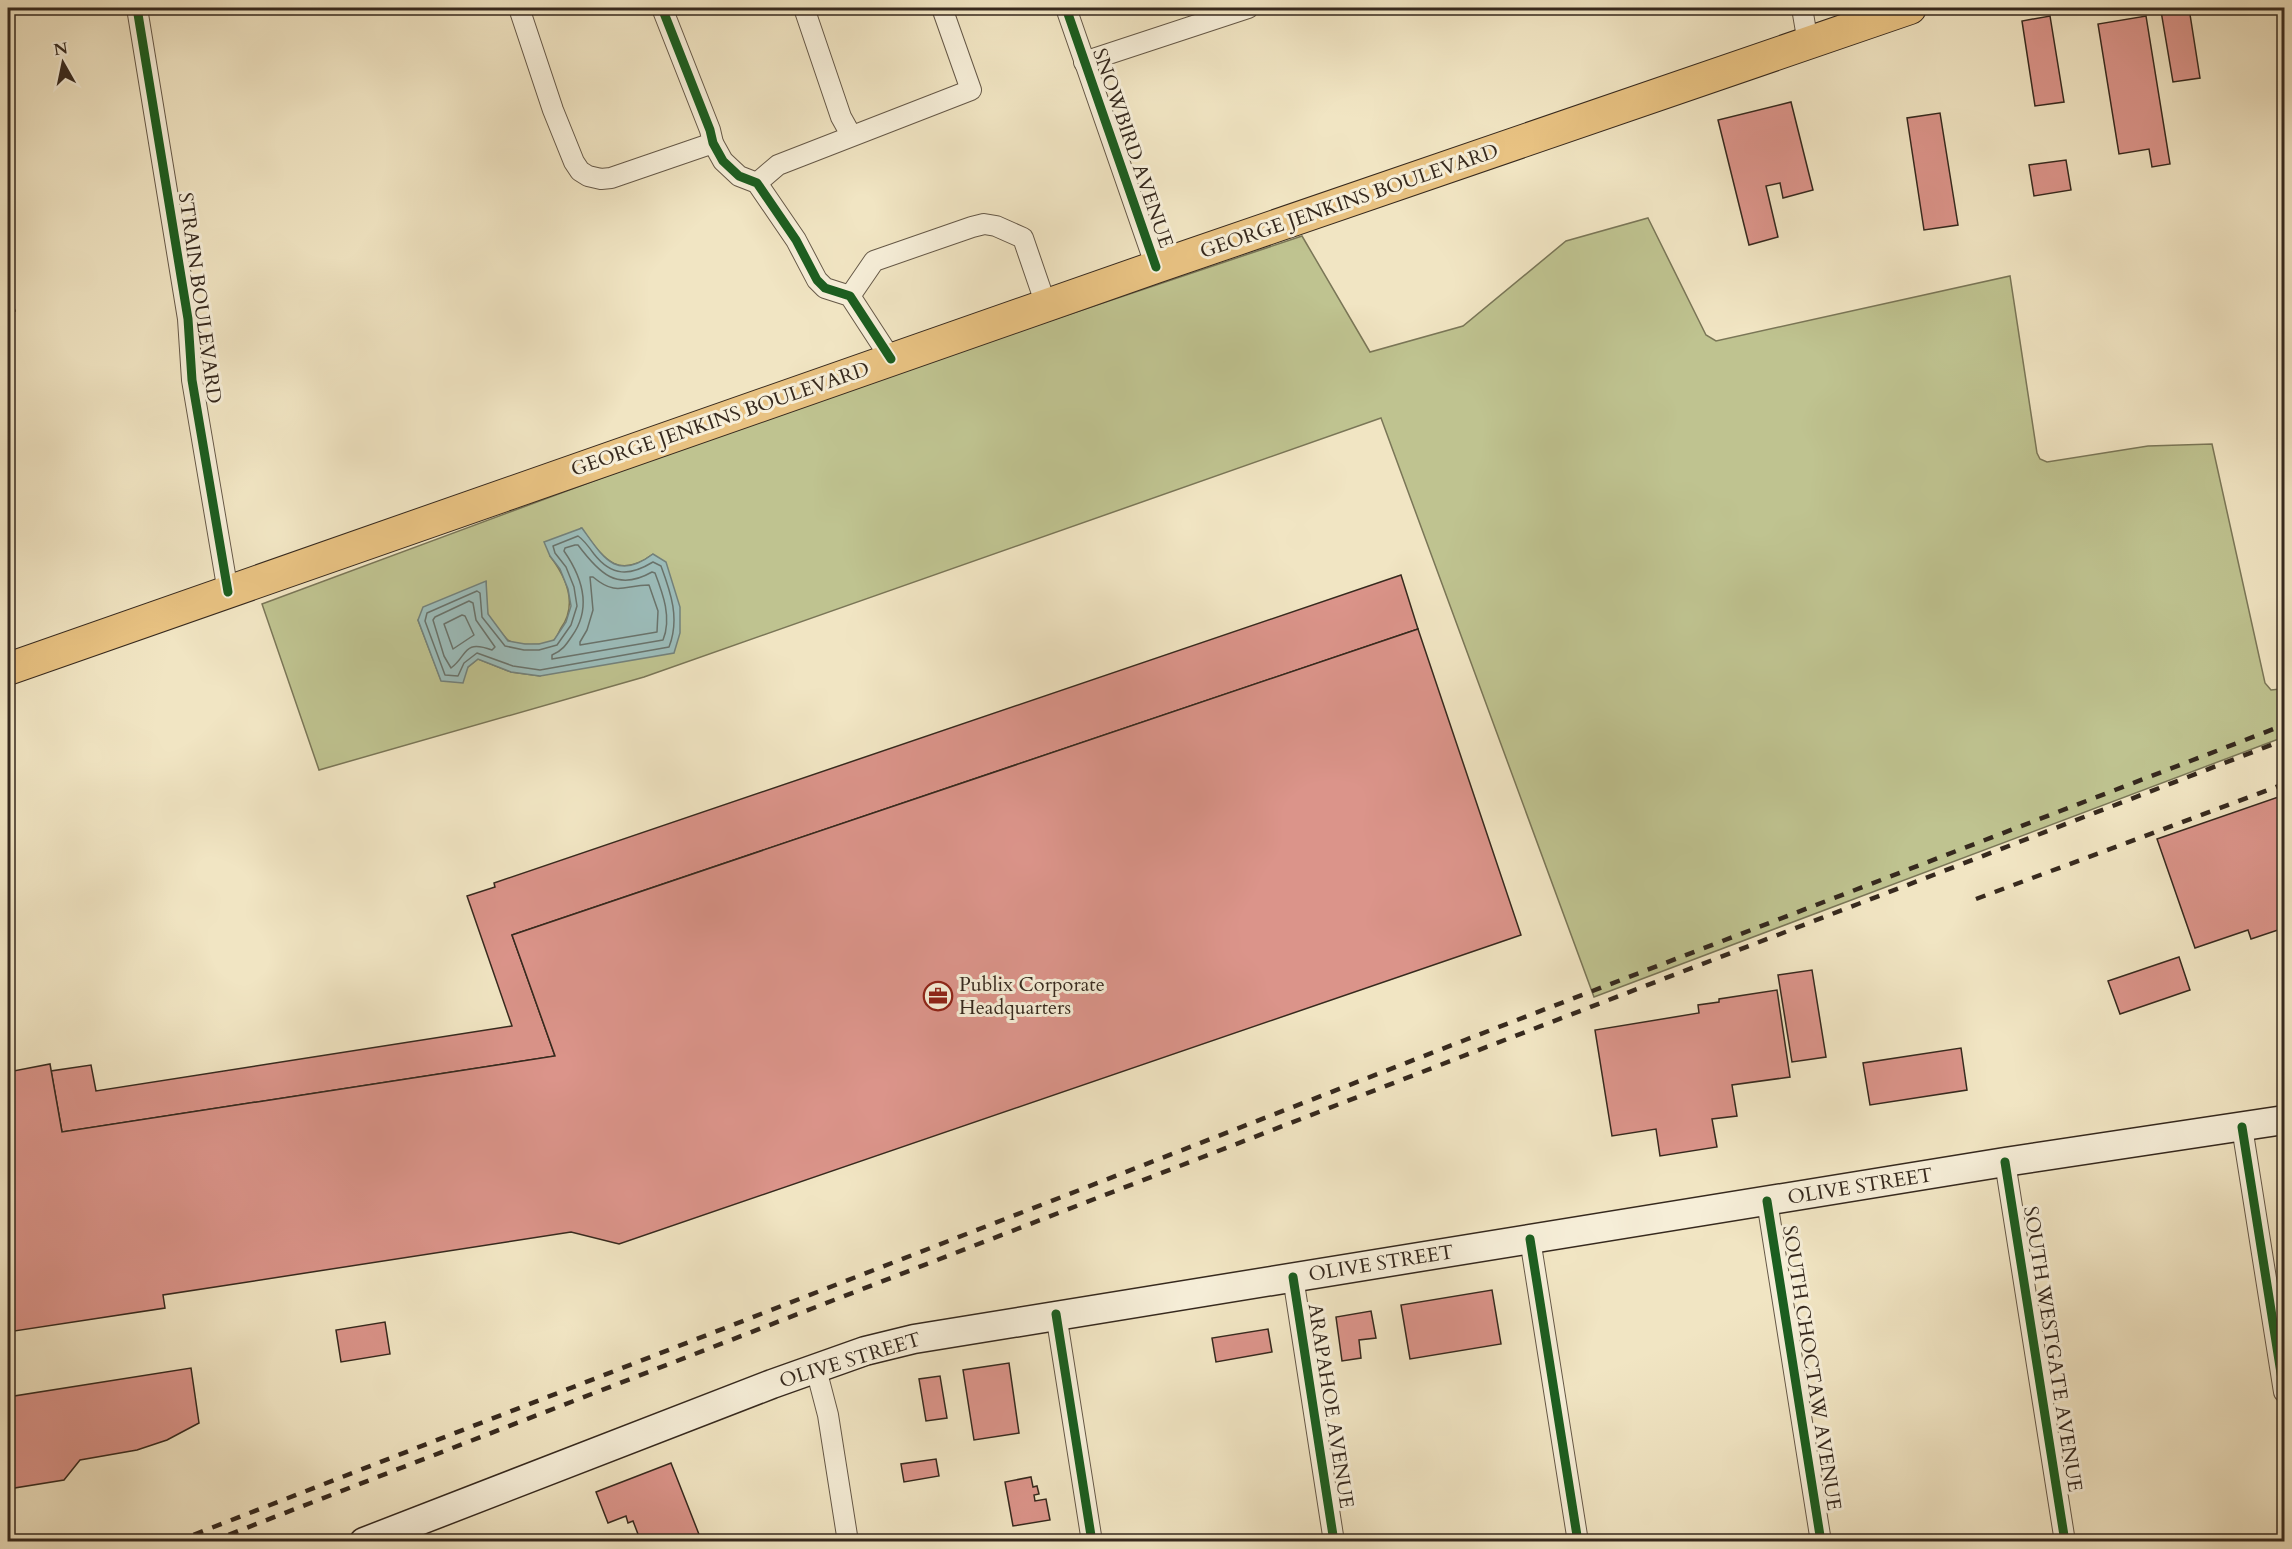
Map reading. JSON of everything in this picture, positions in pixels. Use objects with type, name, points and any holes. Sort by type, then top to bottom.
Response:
[{"type":"main road","name":"GEORGE JENKINS BOULEVARD","points":[[8,669],[1046,305],[1910,8]]},
{"type":"main road","name":"OLIVE STREET","points":[[364,1542],[816,1369],[865,1352],[915,1339],[1056,1314],[2005,1162],[2284,1120]]},
{"type":"street","name":"STRAIN BOULEVARD","points":[[137,8],[188,319],[192,380],[228,592]]},
{"type":"street","points":[[519,8],[554,110],[574,162],[580,171],[601,179],[611,178],[713,143]]},
{"type":"street","points":[[662,8],[710,129],[713,143],[723,161],[739,176],[757,183],[796,240],[817,280],[825,288],[850,296],[891,359]]},
{"type":"street","points":[[804,8],[841,117],[851,135]]},
{"type":"street","points":[[757,183],[778,165],[971,90],[942,8]]},
{"type":"street","name":"SNOWBIRD AVENUE","points":[[1066,8],[1156,267]]},
{"type":"street","points":[[1084,62],[1248,8]]},
{"type":"street","points":[[1802,8],[1808,43]]},
{"type":"street","points":[[850,296],[874,261],[984,224],[1007,229],[1023,238],[1046,305]]},
{"type":"street","points":[[2242,1127],[2284,1392]]},
{"type":"street","name":"SOUTH WESTGATE AVENUE","points":[[2005,1162],[2065,1542]]},
{"type":"street","name":"SOUTH CHOCTAW AVENUE","points":[[1767,1201],[1821,1542]]},
{"type":"street","points":[[1530,1239],[1578,1542]]},
{"type":"street","name":"ARAPAHOE AVENUE","points":[[1293,1277],[1334,1542]]},
{"type":"street","points":[[1056,1314],[1092,1542]]},
{"type":"street","points":[[816,1369],[828,1415],[848,1542]]},
{"type":"green space","points":[[1648,218],[1706,335],[1716,341],[2010,276],[2037,453],[2040,459],[2047,462],[2148,446],[2212,444],[2265,683],[2271,690],[2280,689],[2284,707],[2284,737],[1594,997],[1381,418],[644,677],[319,770],[262,604],[785,410],[1302,236],[1370,352],[1463,326],[1566,241]],"holes":[[[581,528],[596,548],[611,562],[629,565],[640,562],[653,554],[540,676],[511,672],[478,659],[468,667],[441,680],[418,620],[486,582],[488,615],[508,640],[531,644],[554,640],[566,619],[569,600],[565,582],[550,556]]]},
{"type":"water","points":[[582,528],[604,556],[620,566],[640,562],[653,554],[666,562],[680,607],[680,633],[674,653],[540,676],[511,672],[478,659],[468,667],[463,683],[441,681],[418,620],[423,607],[486,581],[488,614],[508,641],[539,644],[554,640],[566,622],[571,606],[568,589],[560,569],[550,556],[544,542]]},
{"type":"building","points":[[2189,8],[2200,78],[2173,82],[2161,11]]},
{"type":"building","points":[[2050,16],[2064,102],[2035,106],[2022,21]]},
{"type":"building","points":[[2146,16],[2170,164],[2152,167],[2149,149],[2119,154],[2098,24]]},
{"type":"building","points":[[1791,102],[1813,190],[1783,198],[1780,183],[1766,186],[1778,237],[1749,245],[1718,120]]},
{"type":"building","points":[[1940,113],[1958,225],[1924,230],[1907,118]]},
{"type":"building","points":[[2066,160],[2071,190],[2034,196],[2029,165]]},
{"type":"building","points":[[8,288],[15,311],[8,313]]},
{"type":"building","points":[[1401,575],[1418,629],[512,935],[555,1056],[62,1132],[51,1071],[91,1065],[96,1091],[512,1026],[467,896],[495,887],[494,883]]},
{"type":"building","name":"Publix Corporate Headquarters","points":[[1418,629],[1521,935],[619,1244],[571,1232],[163,1295],[165,1308],[8,1332],[8,1072],[50,1064],[62,1132],[555,1056],[512,935]]},
{"type":"building","points":[[2284,795],[2284,928],[2251,939],[2248,930],[2195,948],[2157,839]]},
{"type":"building","points":[[2179,957],[2190,990],[2120,1014],[2108,981]]},
{"type":"building","points":[[1812,970],[1826,1057],[1792,1062],[1778,975]]},
{"type":"building","points":[[1777,990],[1790,1077],[1732,1085],[1737,1116],[1712,1119],[1717,1147],[1660,1156],[1656,1129],[1612,1136],[1595,1030],[1699,1013],[1698,1005],[1719,1002],[1719,999]]},
{"type":"building","points":[[1961,1048],[1967,1090],[1870,1105],[1863,1063]]},
{"type":"building","points":[[1492,1290],[1501,1344],[1410,1359],[1401,1305]]},
{"type":"building","points":[[1371,1311],[1376,1338],[1359,1340],[1361,1358],[1342,1361],[1336,1317]]},
{"type":"building","points":[[385,1322],[390,1354],[341,1362],[336,1330]]},
{"type":"building","points":[[1268,1329],[1272,1352],[1216,1362],[1212,1338]]},
{"type":"building","points":[[1009,1363],[1019,1433],[974,1440],[963,1370]]},
{"type":"building","points":[[191,1368],[199,1423],[167,1440],[137,1450],[80,1460],[64,1480],[8,1489],[8,1397]]},
{"type":"building","points":[[940,1376],[947,1418],[926,1421],[919,1379]]},
{"type":"building","points":[[936,1459],[939,1476],[904,1482],[901,1464]]},
{"type":"building","points":[[671,1463],[702,1542],[641,1542],[633,1521],[628,1523],[626,1516],[608,1523],[596,1492]]},
{"type":"building","points":[[1031,1477],[1033,1487],[1037,1486],[1039,1494],[1034,1495],[1035,1501],[1046,1499],[1050,1520],[1013,1526],[1005,1482]]},
{"type":"building","points":[[1039,1535],[1041,1542],[1016,1542],[1015,1539]]},
{"type":"railway","points":[[175,1542],[1465,1040],[2284,725]]},
{"type":"railway","points":[[210,1542],[2284,740]]},
{"type":"railway","points":[[1976,899],[2284,784]]},
{"type":"cycle path","points":[[137,8],[188,319],[192,380],[228,592]]},
{"type":"cycle path","points":[[662,8],[713,143],[723,161],[739,176],[757,183],[796,240],[817,280],[825,288],[850,296],[891,359]]},
{"type":"cycle path","points":[[1066,8],[1156,267]]},
{"type":"cycle path","points":[[2242,1127],[2284,1392]]},
{"type":"cycle path","points":[[2005,1162],[2065,1542]]},
{"type":"cycle path","points":[[1767,1201],[1821,1542]]},
{"type":"cycle path","points":[[1530,1239],[1578,1542]]},
{"type":"cycle path","points":[[1293,1277],[1334,1542]]},
{"type":"cycle path","points":[[1056,1314],[1092,1542]]},
{"type":"place","name":"Publix Corporate Headquarters","points":[[938,996]]}]
